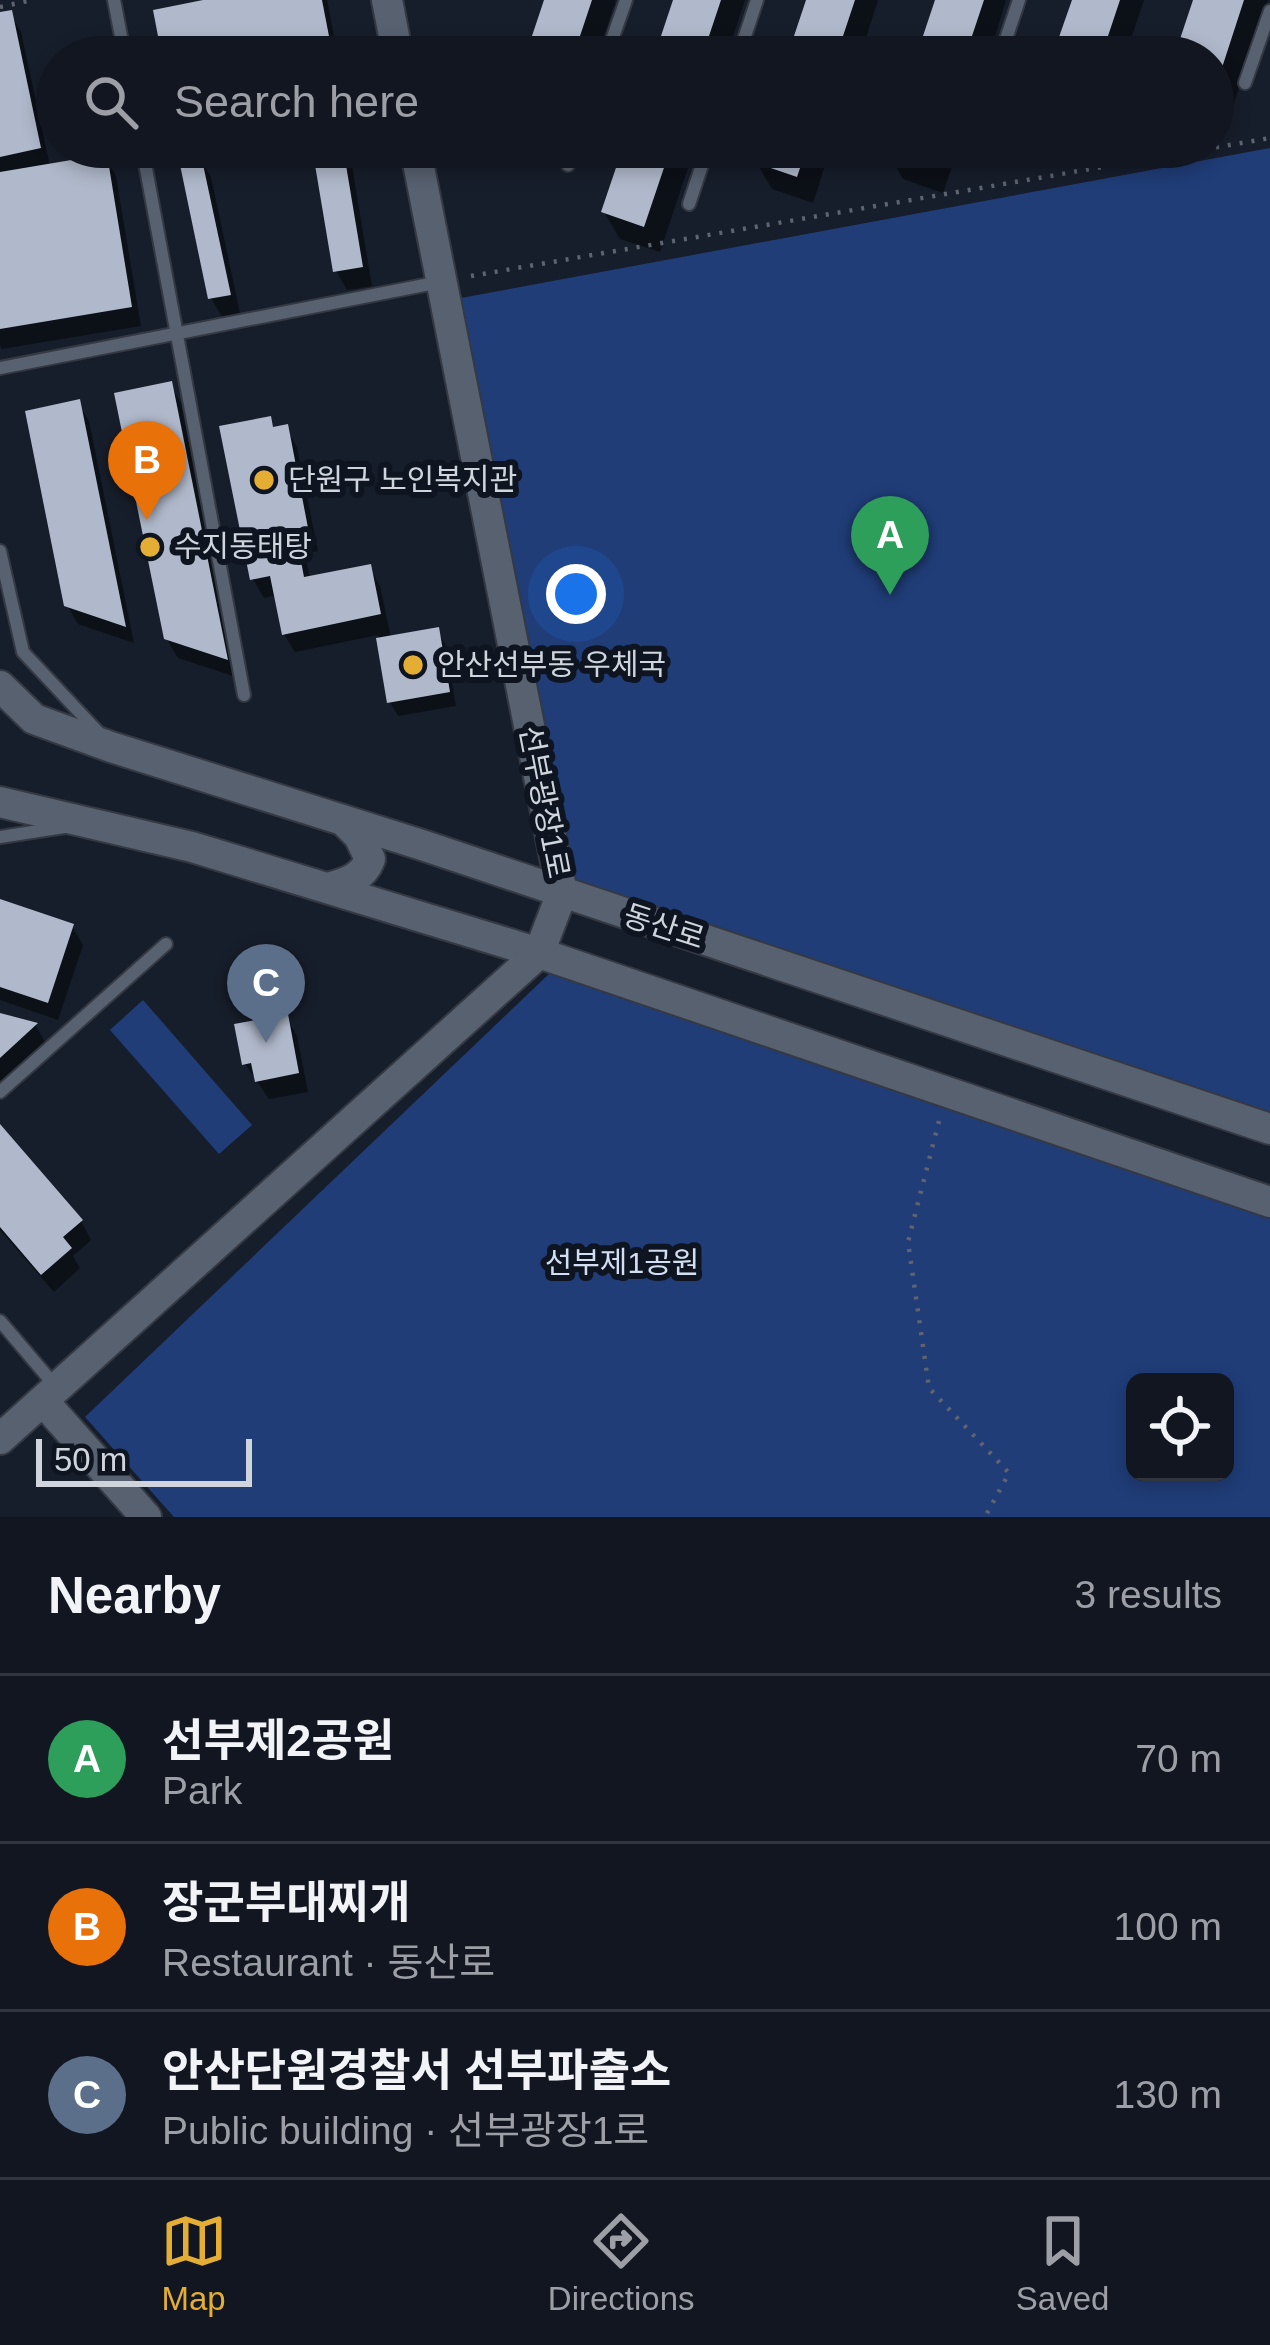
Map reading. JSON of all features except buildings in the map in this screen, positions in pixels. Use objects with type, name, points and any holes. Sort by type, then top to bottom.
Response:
[{"type":"street","points":[[387,0],[394,36]]},
{"type":"street","name":"선부광장1로","points":[[0,1439],[539,953],[562,893],[420,168]]},
{"type":"street","name":"동산로","points":[[0,686],[34,719],[111,746],[346,824],[422,844],[1270,1129]]},
{"type":"street","points":[[0,802],[98,823],[539,953],[1270,1202]]},
{"type":"street","points":[[328,888],[355,878],[366,870],[370,859],[359,836],[346,824]]},
{"type":"street","points":[[50,1394],[146,1517]]},
{"type":"lane","points":[[114,0],[121,36]]},
{"type":"lane","points":[[613,36],[626,0]]},
{"type":"lane","points":[[745,36],[757,0]]},
{"type":"lane","points":[[1007,36],[1019,0]]},
{"type":"lane","points":[[1246,83],[1270,11]]},
{"type":"lane","points":[[146,168],[244,695]]},
{"type":"lane","points":[[689,204],[701,168]]},
{"type":"lane","points":[[0,368],[442,281]]},
{"type":"lane","points":[[0,551],[23,652],[111,746]]},
{"type":"lane","points":[[0,837],[98,823]]},
{"type":"lane","points":[[0,1092],[166,944]]},
{"type":"lane","points":[[0,1321],[50,1394]]},
{"type":"path","points":[[0,7],[32,0]]},
{"type":"path","points":[[1234,144],[1270,138]]},
{"type":"path","points":[[442,281],[1096,168]]},
{"type":"path","points":[[946,1092],[908,1242],[929,1388],[1009,1473],[985,1517]]},
{"type":"green space","points":[[1270,148],[1270,1123],[571,890],[450,300],[1162,168],[1234,168],[1234,155]]},
{"type":"green space","name":"선부제1공원","points":[[551,972],[1270,1213],[1270,1517],[174,1517],[85,1417]]},
{"type":"green space","points":[[143,1000],[252,1125],[219,1154],[110,1030]]},
{"type":"place","name":"단원구 노인복지관","points":[[264,480]]},
{"type":"place","name":"장군부대찌개","points":[[147,520]]},
{"type":"place","name":"수지동태탕","points":[[150,547]]},
{"type":"place","name":"선부제2공원","points":[[890,595]]},
{"type":"place","name":"안산선부동 우체국","points":[[413,665]]},
{"type":"place","name":"안산단원경찰서 선부파출소","points":[[266,1043]]}]
